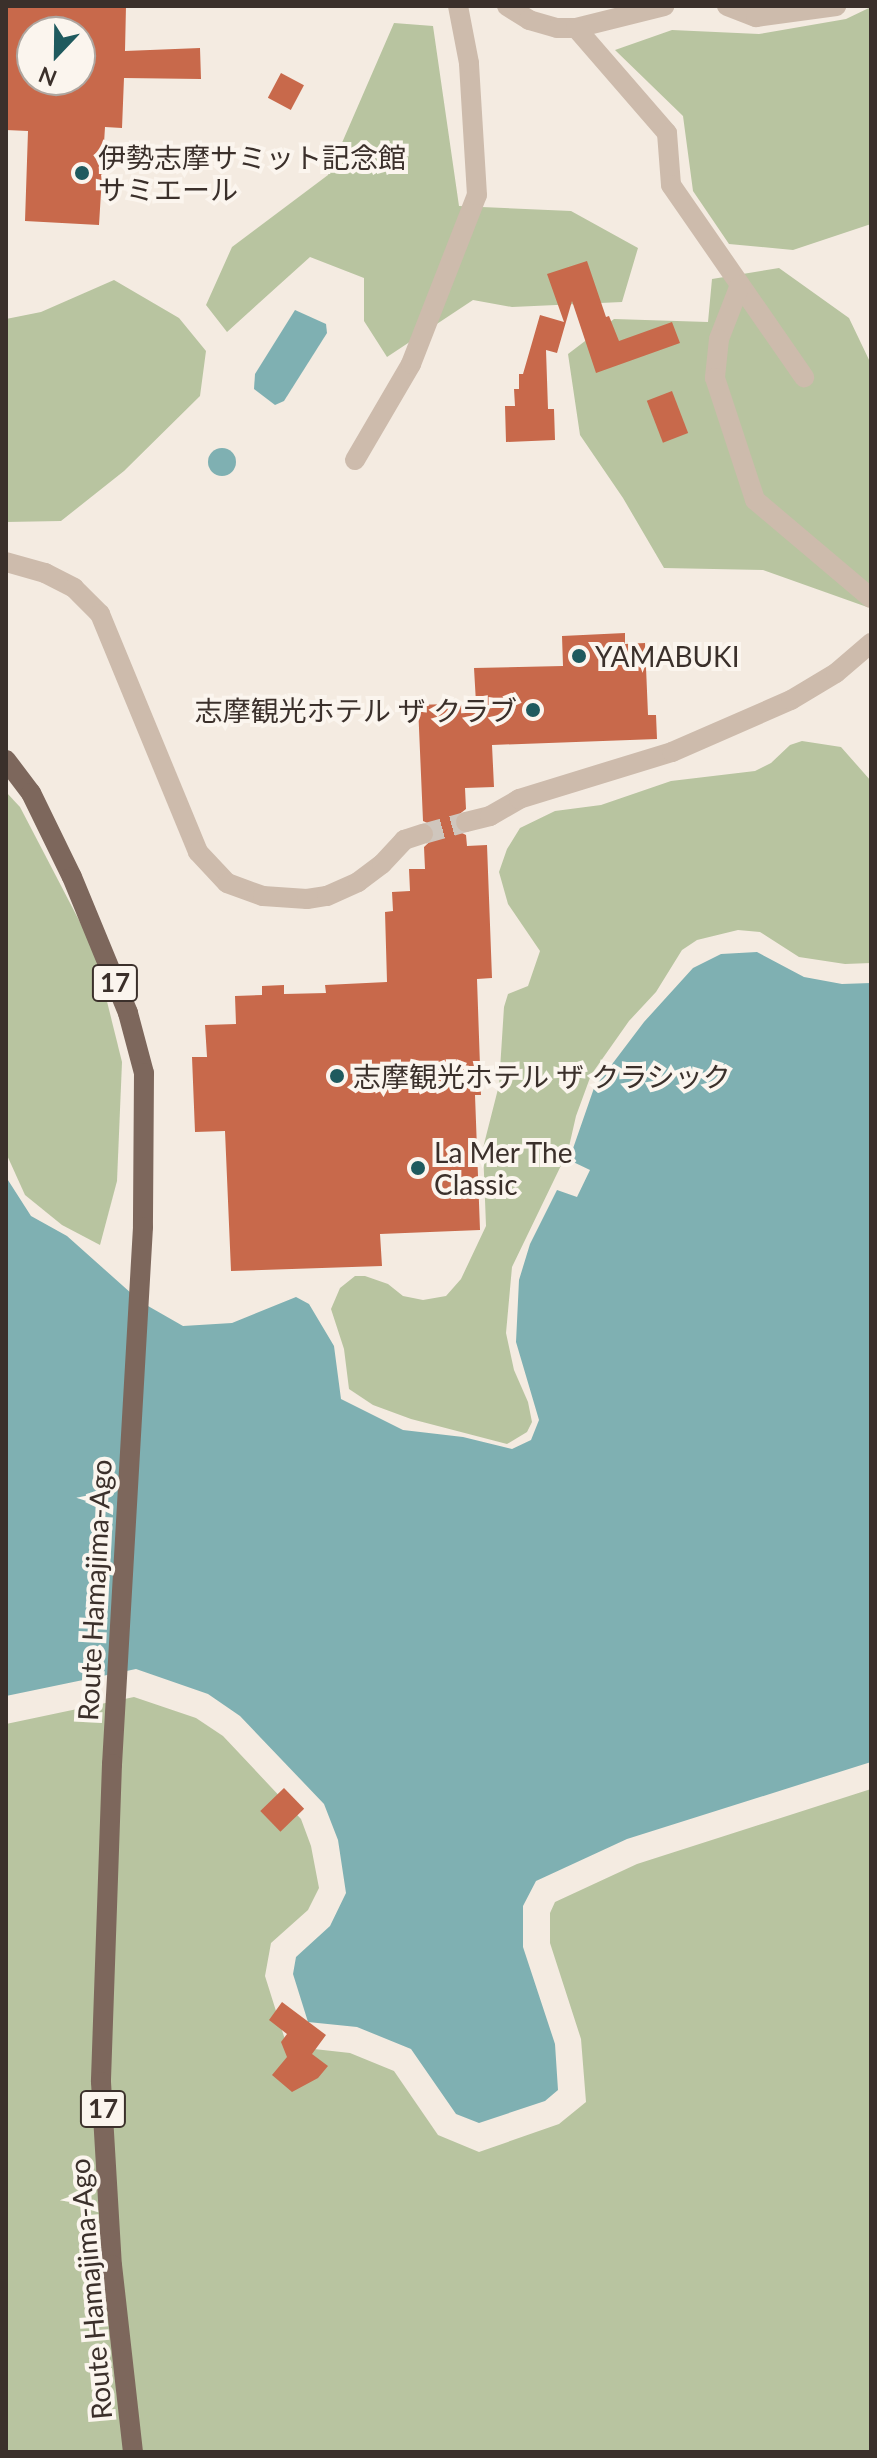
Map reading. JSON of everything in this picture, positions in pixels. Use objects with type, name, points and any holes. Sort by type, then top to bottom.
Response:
[{"type":"main road","name":"Route Hamajima-Ago","points":[[6,760],[31,793],[72,877],[128,1013],[144,1073],[143,1227],[112,1764],[101,2082],[112,2265],[133,2452]]},
{"type":"street","points":[[355,460],[411,364],[477,195],[469,63],[458,6]]},
{"type":"street","points":[[507,6],[529,20],[576,28],[664,6]]},
{"type":"street","points":[[727,6],[756,17],[836,6]]},
{"type":"street","points":[[576,28],[667,133],[671,185],[804,377]]},
{"type":"street","points":[[740,285],[719,339],[715,378],[755,500],[871,598]]},
{"type":"street","points":[[6,562],[45,573],[74,588],[100,614],[198,852],[211,870],[227,883],[263,896],[307,899],[327,896],[358,882],[382,864],[404,840],[423,834]]},
{"type":"street","points":[[466,822],[490,816],[519,799],[672,752],[791,700],[836,673],[871,643]]},
{"type":"green space","points":[[871,7],[871,224],[793,250],[729,244],[693,191],[683,116],[615,50],[672,30],[759,34],[846,19]]},
{"type":"green space","points":[[394,23],[433,26],[459,206],[571,211],[638,248],[622,302],[512,307],[473,300],[387,357],[364,321],[364,278],[310,257],[227,332],[206,305],[232,247],[328,175]]},
{"type":"green space","points":[[779,268],[849,318],[871,364],[871,605],[867,607],[763,570],[664,568],[623,498],[580,435],[568,354],[614,319],[708,322],[712,279]]},
{"type":"green space","points":[[114,280],[179,318],[206,351],[200,396],[124,471],[61,521],[6,522],[6,319],[41,312]]},
{"type":"green space","points":[[802,741],[841,747],[871,781],[871,963],[845,964],[799,957],[760,932],[738,930],[697,940],[682,950],[656,992],[629,1021],[591,1075],[576,1116],[568,1151],[512,1267],[506,1333],[514,1370],[528,1402],[532,1422],[527,1432],[507,1444],[411,1419],[373,1405],[349,1389],[344,1349],[331,1309],[340,1288],[355,1276],[365,1276],[388,1284],[403,1296],[423,1300],[446,1296],[461,1279],[486,1226],[483,1148],[499,1085],[504,1007],[508,994],[528,986],[540,951],[508,904],[499,872],[507,849],[520,828],[555,811],[601,805],[671,781],[755,771],[771,763],[790,745]]},
{"type":"green space","points":[[6,792],[20,807],[94,949],[122,1062],[117,1181],[100,1245],[62,1225],[25,1195],[6,1153]]},
{"type":"green space","points":[[134,1697],[196,1718],[223,1736],[301,1819],[311,1846],[319,1888],[308,1910],[271,1943],[265,1976],[287,2046],[350,2053],[394,2071],[438,2135],[479,2152],[559,2124],[586,2102],[581,2039],[550,1943],[550,1913],[555,1902],[637,1864],[871,1789],[871,2452],[6,2452],[6,1724]]},
{"type":"water","points":[[295,310],[326,324],[327,333],[284,401],[275,405],[254,389],[255,374]]},
{"type":"water","points":[[222,448],[232,452],[236,462],[232,472],[222,476],[212,472],[208,462],[212,452]]},
{"type":"water","points":[[757,952],[804,977],[842,984],[871,983],[871,1762],[627,1839],[536,1881],[523,1906],[523,1947],[555,2044],[558,2090],[545,2101],[479,2123],[456,2114],[411,2049],[357,2027],[308,2022],[293,1974],[296,1957],[330,1926],[346,1893],[338,1840],[324,1804],[240,1716],[208,1694],[136,1669],[6,1696],[6,1177],[31,1216],[67,1236],[141,1302],[183,1326],[232,1323],[296,1297],[309,1304],[334,1346],[341,1399],[403,1430],[463,1437],[512,1449],[531,1440],[539,1420],[516,1342],[519,1280],[530,1244],[557,1190],[577,1197],[590,1170],[569,1160],[594,1088],[644,1022],[693,968],[721,954]]},
{"type":"building","points":[[6,6],[126,6],[125,51],[200,48],[201,79],[124,78],[122,128],[105,127],[99,225],[25,221],[28,131],[6,130]]},
{"type":"building","points":[[281,73],[304,85],[291,110],[268,98]]},
{"type":"building","points":[[587,261],[606,317],[609,316],[619,341],[672,322],[680,343],[596,373],[572,301],[557,353],[546,350],[548,409],[554,409],[555,440],[506,442],[505,406],[515,406],[514,389],[519,389],[519,374],[523,374],[540,315],[564,322],[547,274]]},
{"type":"building","points":[[672,391],[688,433],[663,443],[647,401]]},
{"type":"building","name":"志摩観光ホテル ザ クラシック","points":[[625,633],[625,644],[645,643],[648,715],[656,715],[657,739],[492,745],[494,787],[465,788],[466,809],[453,819],[456,830],[466,835],[467,846],[487,845],[492,978],[477,979],[481,1095],[475,1095],[480,1230],[380,1234],[382,1266],[231,1271],[225,1131],[195,1132],[192,1057],[207,1057],[205,1025],[236,1024],[235,996],[262,995],[262,986],[284,985],[284,994],[326,993],[325,985],[387,982],[385,912],[393,911],[392,892],[410,891],[409,869],[425,869],[424,847],[436,836],[432,825],[423,821],[418,705],[476,703],[474,668],[563,666],[562,636]]},
{"type":"building","points":[[284,1788],[304,1809],[280,1832],[260,1811]]},
{"type":"building","points":[[282,2002],[326,2035],[312,2054],[328,2066],[318,2078],[292,2092],[272,2075],[287,2057],[281,2042],[287,2034],[269,2020]]},
{"type":"tunnel","points":[[423,834],[466,822]]},
{"type":"place","name":"伊勢志摩サミット記念館 サミエール","points":[[82,173]]},
{"type":"place","name":"YAMABUKI","points":[[579,656]]},
{"type":"place","name":"志摩観光ホテル ザ クラブ","points":[[533,710]]},
{"type":"place","name":"志摩観光ホテル ザ クラシック","points":[[337,1076]]},
{"type":"place","name":"La Mer The Classic","points":[[418,1168]]}]
